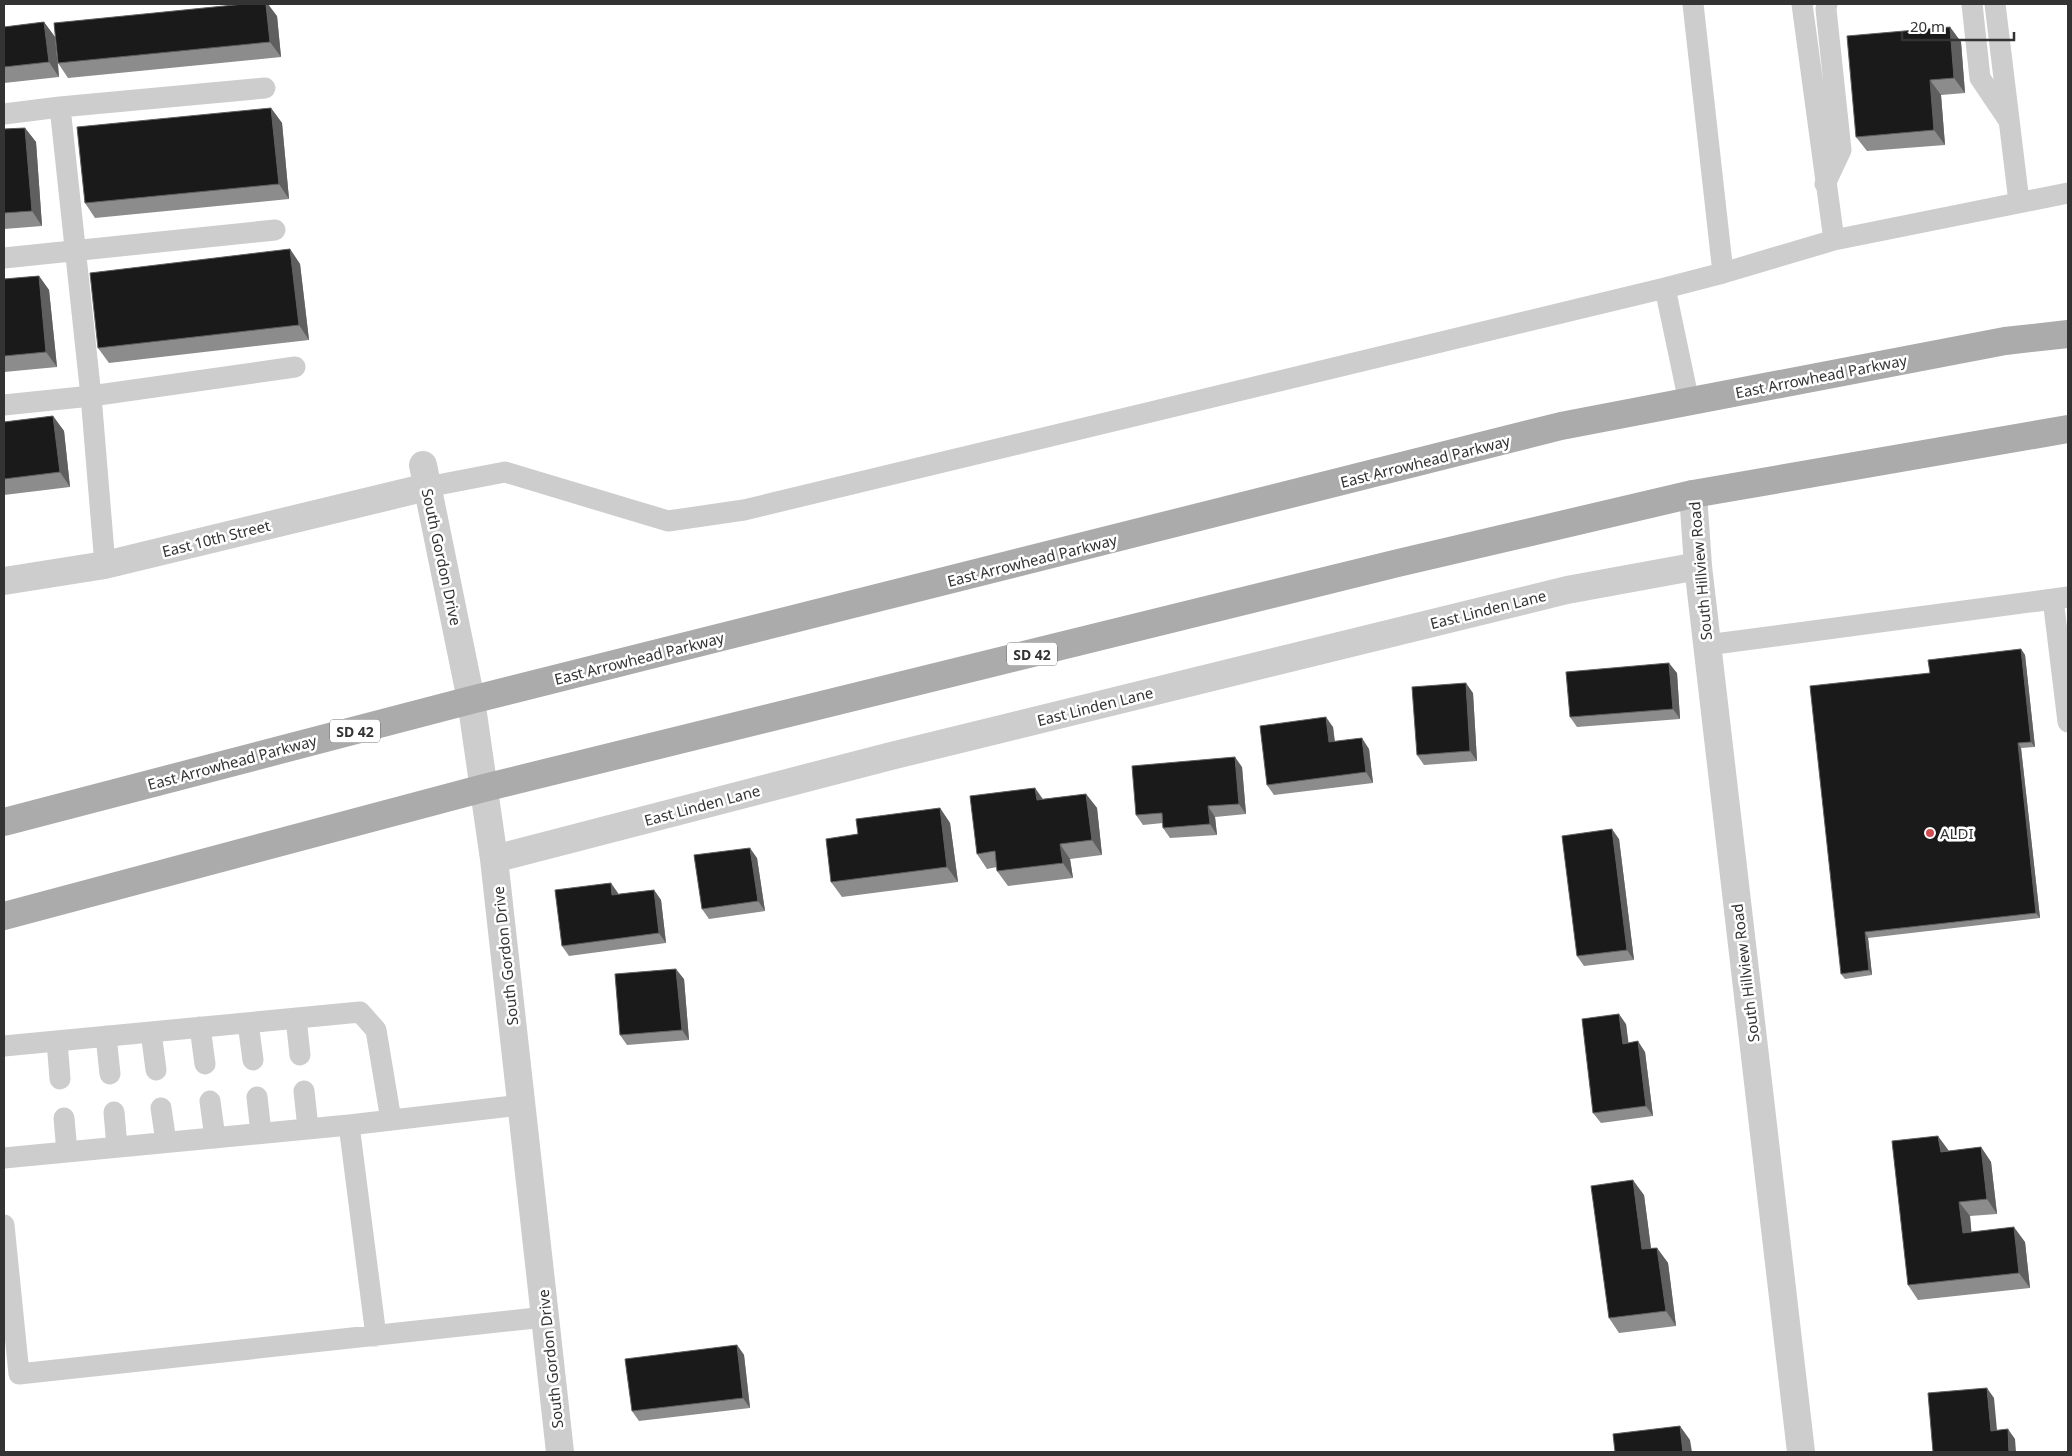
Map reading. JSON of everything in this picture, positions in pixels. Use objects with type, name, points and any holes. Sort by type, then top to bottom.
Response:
[{"type":"main road","name":"East Arrowhead Parkway","points":[[4,822],[471,700],[1560,426],[2005,341],[2068,334]]},
{"type":"main road","name":"SD 42","points":[[4,916],[484,788],[1369,570],[1693,494],[2068,429]]},
{"type":"street","name":"East 10th Street","points":[[4,581],[106,565],[425,476]]},
{"type":"street","name":"South Gordon Drive","points":[[425,476],[471,700],[494,859],[560,1452]]},
{"type":"street","name":"South Hillview Road","points":[[1693,494],[1698,566],[1800,1452]]},
{"type":"street","name":"East Linden Lane","points":[[494,859],[891,756],[1567,590],[1698,566]]},
{"type":"lane","points":[[1693,4],[1723,274]]},
{"type":"lane","points":[[1802,4],[1834,240]]},
{"type":"lane","points":[[1825,184],[1841,150],[1827,4]]},
{"type":"lane","points":[[1972,4],[1980,78],[2010,122]]},
{"type":"lane","points":[[1995,4],[2019,202]]},
{"type":"lane","points":[[4,114],[265,88]]},
{"type":"lane","points":[[60,107],[91,396],[106,565]]},
{"type":"lane","points":[[425,476],[505,472],[668,521],[744,510],[1723,274],[1834,240],[2068,192]]},
{"type":"lane","points":[[4,258],[275,230]]},
{"type":"lane","points":[[1665,288],[1689,402]]},
{"type":"lane","points":[[4,405],[91,396],[295,367]]},
{"type":"lane","points":[[1707,645],[2061,598],[2068,722]]},
{"type":"lane","points":[[4,1046],[360,1012],[376,1030],[391,1120]]},
{"type":"lane","points":[[296,1018],[300,1055]]},
{"type":"lane","points":[[248,1023],[253,1060]]},
{"type":"lane","points":[[200,1027],[205,1064]]},
{"type":"lane","points":[[151,1032],[156,1070]]},
{"type":"lane","points":[[106,1036],[110,1074]]},
{"type":"lane","points":[[57,1041],[60,1079]]},
{"type":"lane","points":[[304,1091],[308,1128]]},
{"type":"lane","points":[[257,1097],[261,1133]]},
{"type":"lane","points":[[210,1100],[215,1138]]},
{"type":"lane","points":[[4,1158],[349,1125],[521,1105]]},
{"type":"lane","points":[[161,1108],[166,1142]]},
{"type":"lane","points":[[114,1112],[118,1146]]},
{"type":"lane","points":[[64,1118],[68,1152]]},
{"type":"lane","points":[[349,1125],[376,1336]]},
{"type":"lane","points":[[4,1225],[9,1324],[19,1374],[545,1317]]},
{"type":"building","points":[[244,4],[266,4],[270,42],[58,63],[54,23]]},
{"type":"building","points":[[44,22],[49,62],[4,67],[4,27]]},
{"type":"building","points":[[1950,27],[1954,78],[1930,80],[1934,130],[1856,137],[1847,36]]},
{"type":"building","points":[[271,108],[279,184],[85,203],[77,127]]},
{"type":"building","points":[[25,128],[32,211],[4,213],[4,129]]},
{"type":"building","points":[[290,249],[299,325],[98,348],[90,273]]},
{"type":"building","points":[[39,276],[46,352],[4,356],[4,279]]},
{"type":"building","points":[[53,416],[60,472],[4,479],[4,422]]},
{"type":"building","name":"ALDI","points":[[2021,649],[2031,742],[2018,743],[2036,913],[1865,932],[1869,970],[1841,974],[1810,686],[1930,673],[1928,660]]},
{"type":"building","points":[[1669,663],[1673,709],[1570,717],[1566,672]]},
{"type":"building","points":[[1466,683],[1470,751],[1417,755],[1412,687]]},
{"type":"building","points":[[1326,717],[1329,742],[1362,738],[1366,772],[1267,785],[1260,726]]},
{"type":"building","points":[[1235,757],[1239,804],[1208,806],[1210,824],[1163,828],[1162,813],[1136,815],[1132,766]]},
{"type":"building","points":[[1035,788],[1037,800],[1086,794],[1092,840],[1060,844],[1063,863],[997,871],[995,851],[977,854],[970,796]]},
{"type":"building","points":[[940,808],[947,867],[831,882],[826,839],[858,834],[856,819]]},
{"type":"building","points":[[1612,829],[1627,950],[1577,956],[1562,836]]},
{"type":"building","points":[[750,848],[758,901],[702,909],[694,855]]},
{"type":"building","points":[[611,883],[612,895],[654,890],[659,933],[562,946],[555,890]]},
{"type":"building","points":[[676,969],[682,1030],[620,1035],[615,974]]},
{"type":"building","points":[[1619,1014],[1623,1044],[1638,1041],[1646,1106],[1593,1113],[1582,1019]]},
{"type":"building","points":[[1938,1136],[1941,1152],[1981,1147],[1987,1199],[1959,1202],[1963,1233],[2014,1227],[2019,1273],[1908,1285],[1892,1141]]},
{"type":"building","points":[[1633,1180],[1642,1249],[1657,1248],[1666,1311],[1609,1318],[1591,1186]]},
{"type":"building","points":[[737,1345],[743,1398],[632,1411],[625,1359]]},
{"type":"building","points":[[1987,1388],[1991,1431],[2008,1429],[2009,1452],[1933,1452],[1928,1393]]},
{"type":"building","points":[[1680,1426],[1683,1452],[1615,1452],[1613,1434]]},
{"type":"place","name":"ALDI","points":[[1930,833]]}]
